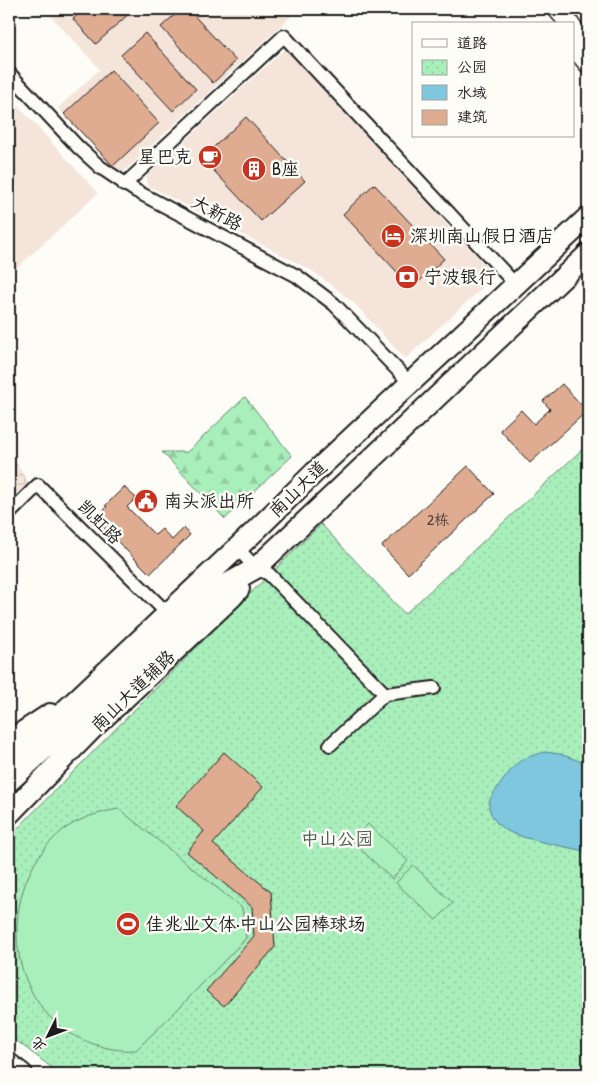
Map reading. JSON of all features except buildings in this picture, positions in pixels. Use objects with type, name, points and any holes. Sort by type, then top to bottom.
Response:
[{"type":"main road","points":[[543,9],[553,22]]},
{"type":"main road","points":[[557,9],[568,22]]},
{"type":"main road","points":[[574,29],[588,46]]},
{"type":"main road","points":[[574,47],[588,64]]},
{"type":"main road","name":"南山大道","points":[[91,697],[168,614],[315,472],[588,217]]},
{"type":"main road","name":"南山大道","points":[[9,783],[43,742],[91,697],[222,587],[256,568],[588,254]]},
{"type":"main road","name":"南山大道辅路","points":[[9,814],[94,727],[232,597],[256,568]]},
{"type":"main road","name":"南山大道辅路","points":[[9,741],[91,697]]},
{"type":"main road","name":"南山大道","points":[[9,763],[43,742]]},
{"type":"main road","points":[[9,1064],[22,1074]]},
{"type":"street","points":[[124,185],[284,36],[516,285]]},
{"type":"street","name":"大新路","points":[[9,73],[89,158],[124,185],[297,276],[334,304],[410,383]]},
{"type":"street","name":"凯虹路","points":[[9,514],[38,485],[168,614]]},
{"type":"street","points":[[237,548],[256,568],[269,574],[385,694]]},
{"type":"street","points":[[330,745],[385,694],[434,688]]},
{"type":"shaded area","points":[[44,9],[299,9],[120,175],[58,108],[100,69]]},
{"type":"shaded area","points":[[285,49],[495,276],[405,359],[355,304],[311,270],[147,185],[147,176]]},
{"type":"shaded area","points":[[9,96],[98,193],[9,275]]},
{"type":"shaded area","points":[[9,451],[28,482],[9,502]]},
{"type":"green space","points":[[245,397],[292,456],[225,519],[162,452],[187,452]]},
{"type":"green space","name":"中山公园","points":[[588,444],[588,1074],[60,1074],[9,1035],[9,837],[222,621],[321,524],[405,614]]},
{"type":"green space","name":"佳兆业文体·中山公园棒球场","points":[[119,809],[242,908],[246,938],[136,1050],[111,1049],[88,1042],[73,1035],[49,1016],[32,992],[21,965],[17,936],[19,906],[28,878],[42,852],[63,830],[76,822],[90,816]]},
{"type":"green space","points":[[368,824],[408,861],[392,879],[352,841]]},
{"type":"green space","points":[[413,865],[453,903],[436,920],[396,883]]},
{"type":"water","points":[[545,752],[560,754],[588,764],[588,852],[511,833],[498,824],[491,814],[489,807],[490,799],[513,767],[527,757]]},
{"type":"place","name":"星巴克","points":[[210,157]]},
{"type":"place","name":"B座","points":[[254,169]]},
{"type":"place","name":"深圳南山假日酒店","points":[[393,236]]},
{"type":"place","name":"宁波银行","points":[[407,277]]},
{"type":"place","name":"南头派出所","points":[[146,501]]},
{"type":"place","name":"佳兆业文体·中山公园棒球场","points":[[128,924]]}]
